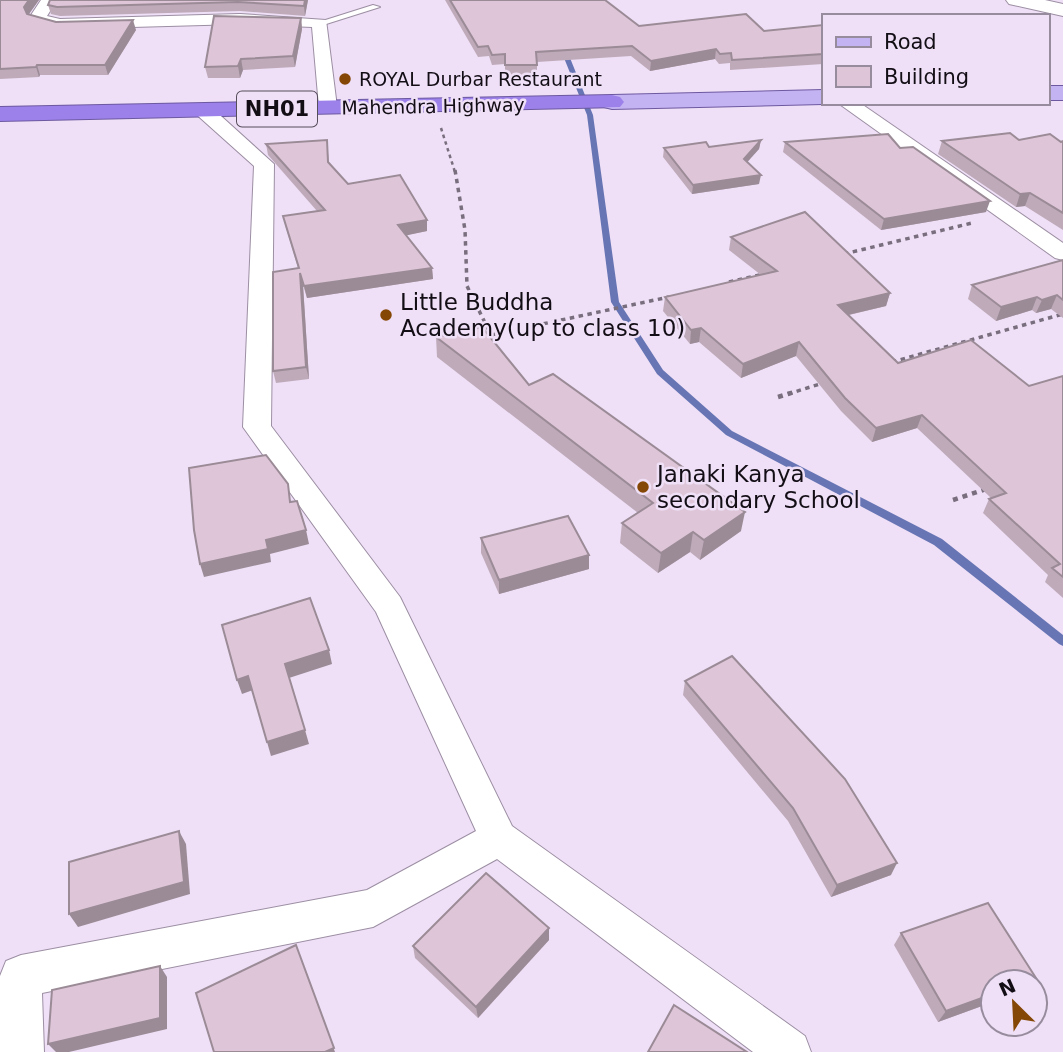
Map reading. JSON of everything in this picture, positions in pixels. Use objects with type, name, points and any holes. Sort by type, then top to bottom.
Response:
[{"type":"highway","name":"Mahendra Highway","points":[[3,116],[612,102]]},
{"type":"main road","name":"Mahendra Highway","points":[[612,102],[822,97]]},
{"type":"street","points":[[49,0],[37,18],[61,24],[240,19],[320,23],[328,107]]},
{"type":"street","points":[[240,0],[240,19]]},
{"type":"street","points":[[1016,0],[1063,10]]},
{"type":"street","points":[[850,105],[1063,253]]},
{"type":"street","points":[[204,111],[264,164],[257,427],[389,606],[499,838],[789,1052]]},
{"type":"street","points":[[22,1052],[21,976],[373,908],[499,838]]},
{"type":"lane","points":[[320,23],[376,7]]},
{"type":"path","points":[[434,105],[456,174],[465,230],[467,286],[491,335],[675,295]]},
{"type":"path","points":[[834,257],[1006,214]]},
{"type":"path","points":[[728,282],[768,273]]},
{"type":"path","points":[[879,366],[1063,314]]},
{"type":"path","points":[[778,397],[828,381]]},
{"type":"path","points":[[953,500],[990,488]]},
{"type":"building","points":[[0,0],[29,0],[24,7],[27,14],[56,22],[133,20],[105,65],[37,65],[0,69]]},
{"type":"building","points":[[50,0],[305,0],[304,6],[238,2],[57,7],[48,5]]},
{"type":"building","points":[[450,0],[605,0],[639,26],[746,14],[764,31],[822,25],[822,54],[732,60],[731,53],[720,54],[716,49],[651,61],[632,46],[536,52],[537,65],[505,65],[505,54],[492,55],[488,46],[478,47]]},
{"type":"building","points":[[214,16],[301,18],[293,56],[241,59],[238,66],[205,67]]},
{"type":"building","points":[[1010,133],[1019,140],[1050,134],[1063,141],[1063,213],[1030,193],[1020,194],[942,141]]},
{"type":"building","points":[[888,134],[900,148],[913,147],[990,201],[884,219],[785,142]]},
{"type":"building","points":[[327,140],[328,162],[348,184],[400,175],[427,220],[398,225],[432,268],[304,286],[300,273],[306,367],[273,371],[273,272],[299,268],[283,216],[325,210],[266,144]]},
{"type":"building","points":[[761,140],[744,159],[761,175],[693,185],[664,148],[706,142],[709,147]]},
{"type":"building","points":[[805,212],[890,293],[838,305],[898,363],[971,340],[1029,386],[1063,376],[1063,577],[1052,568],[1060,564],[989,499],[1006,493],[922,415],[876,428],[845,398],[799,342],[743,364],[701,328],[691,330],[665,297],[777,271],[731,237]]},
{"type":"building","points":[[1063,260],[1063,300],[1057,295],[1042,300],[1037,297],[1001,307],[972,285]]},
{"type":"building","points":[[482,327],[529,385],[553,374],[745,512],[704,540],[693,532],[661,553],[622,523],[653,503],[436,337]]},
{"type":"building","points":[[266,455],[288,484],[290,502],[297,501],[306,530],[266,540],[268,549],[200,564],[189,468]]},
{"type":"building","points":[[568,516],[589,555],[499,580],[481,538]]},
{"type":"building","points":[[310,598],[329,650],[285,664],[305,730],[267,742],[248,676],[237,680],[222,625]]},
{"type":"building","points":[[732,656],[845,779],[897,863],[837,885],[793,808],[685,681]]},
{"type":"building","points":[[179,831],[184,882],[69,914],[69,862]]},
{"type":"building","points":[[486,873],[549,928],[476,1007],[413,946]]},
{"type":"building","points":[[988,903],[1030,968],[979,968],[979,999],[946,1011],[901,933]]},
{"type":"building","points":[[296,945],[334,1048],[325,1052],[214,1052],[196,993]]},
{"type":"building","points":[[160,966],[160,1018],[48,1044],[52,990]]},
{"type":"building","points":[[674,1005],[747,1052],[648,1052]]},
{"type":"waterway","points":[[563,48],[590,115],[615,302],[660,372],[729,433],[938,542],[1063,641]]},
{"type":"place","name":"ROYAL Durbar Restaurant","points":[[345,79]]},
{"type":"place","name":"Little Buddha Academy(up to class 10)","points":[[386,315]]},
{"type":"place","name":"Janaki Kanya secondary School","points":[[643,487]]}]
